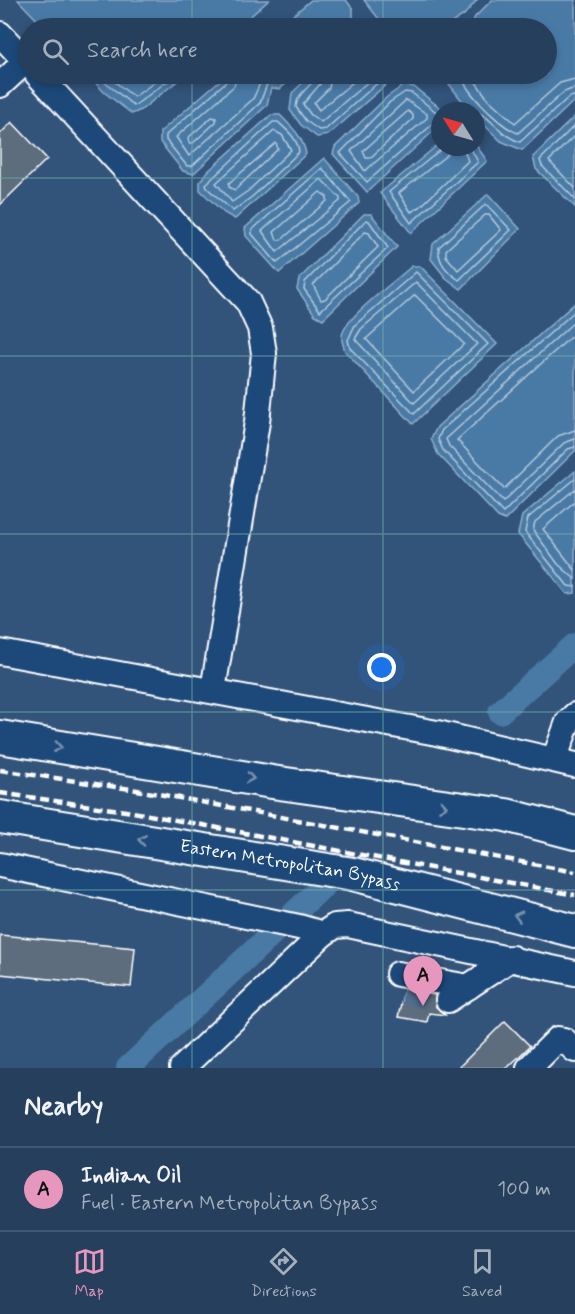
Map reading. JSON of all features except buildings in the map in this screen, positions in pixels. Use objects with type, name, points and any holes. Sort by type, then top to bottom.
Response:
[{"type":"main road","points":[[0,737],[272,782],[506,815],[575,833]]},
{"type":"main road","name":"Eastern Metropolitan Bypass","points":[[0,817],[353,874],[575,931]]},
{"type":"street","points":[[0,34],[18,53]]},
{"type":"street","points":[[0,85],[18,74]]},
{"type":"street","points":[[47,84],[248,302],[260,328],[264,353],[256,422],[213,690]]},
{"type":"street","points":[[0,652],[437,733],[564,762],[568,722],[575,715]]},
{"type":"street","points":[[0,865],[299,927],[323,934]]},
{"type":"street","points":[[182,1068],[323,934],[335,926],[348,925],[575,973]]},
{"type":"street","points":[[400,936],[401,983],[468,987]]},
{"type":"street","points":[[448,1000],[512,958]]},
{"type":"street","points":[[529,1068],[558,1039],[564,1040],[575,1050]]},
{"type":"water","points":[[18,0],[269,0],[248,18],[35,18]]},
{"type":"water","points":[[311,0],[346,0],[353,9],[353,18],[290,18]]},
{"type":"water","points":[[364,0],[477,0],[459,18],[378,18]]},
{"type":"water","points":[[492,0],[575,0],[575,100],[522,150],[501,141],[485,126],[485,102],[463,102],[449,84],[557,84],[557,18],[475,18]]},
{"type":"water","points":[[96,84],[174,84],[141,110],[132,114]]},
{"type":"water","points":[[215,84],[286,84],[280,89],[271,88],[267,105],[193,174],[183,171],[160,142],[160,132]]},
{"type":"water","points":[[301,84],[387,84],[328,135],[317,137],[301,125],[290,110],[292,93]]},
{"type":"water","points":[[404,85],[414,87],[433,102],[431,133],[367,192],[333,154],[335,147],[387,97]]},
{"type":"water","points":[[271,115],[280,115],[293,128],[300,137],[306,154],[235,219],[224,213],[200,190],[200,182],[205,174]]},
{"type":"water","points":[[575,116],[575,207],[536,169],[533,157]]},
{"type":"water","points":[[431,150],[431,156],[484,156],[487,161],[411,233],[380,193]]},
{"type":"water","points":[[324,158],[358,197],[359,203],[279,273],[246,236],[245,228]]},
{"type":"water","points":[[488,194],[520,229],[461,289],[446,278],[431,259],[433,244]]},
{"type":"water","points":[[364,214],[371,214],[397,247],[323,319],[315,315],[297,289],[299,279]]},
{"type":"water","points":[[412,266],[420,266],[497,344],[413,424],[345,351],[342,342],[343,332],[354,316]]},
{"type":"water","points":[[575,303],[575,451],[505,520],[498,517],[438,454],[431,439],[437,427]]},
{"type":"water","points":[[575,471],[575,593],[567,594],[518,534],[522,516]]},
{"type":"waterway","points":[[500,712],[575,645]]},
{"type":"waterway","points":[[128,1068],[335,875]]},
{"type":"tunnel","points":[[403,992],[448,1000]]},
{"type":"railway","points":[[0,770],[137,790],[575,872]]},
{"type":"railway","points":[[0,793],[133,812],[575,895]]},
{"type":"place","name":"Indian Oil","points":[[423,1006]]}]
